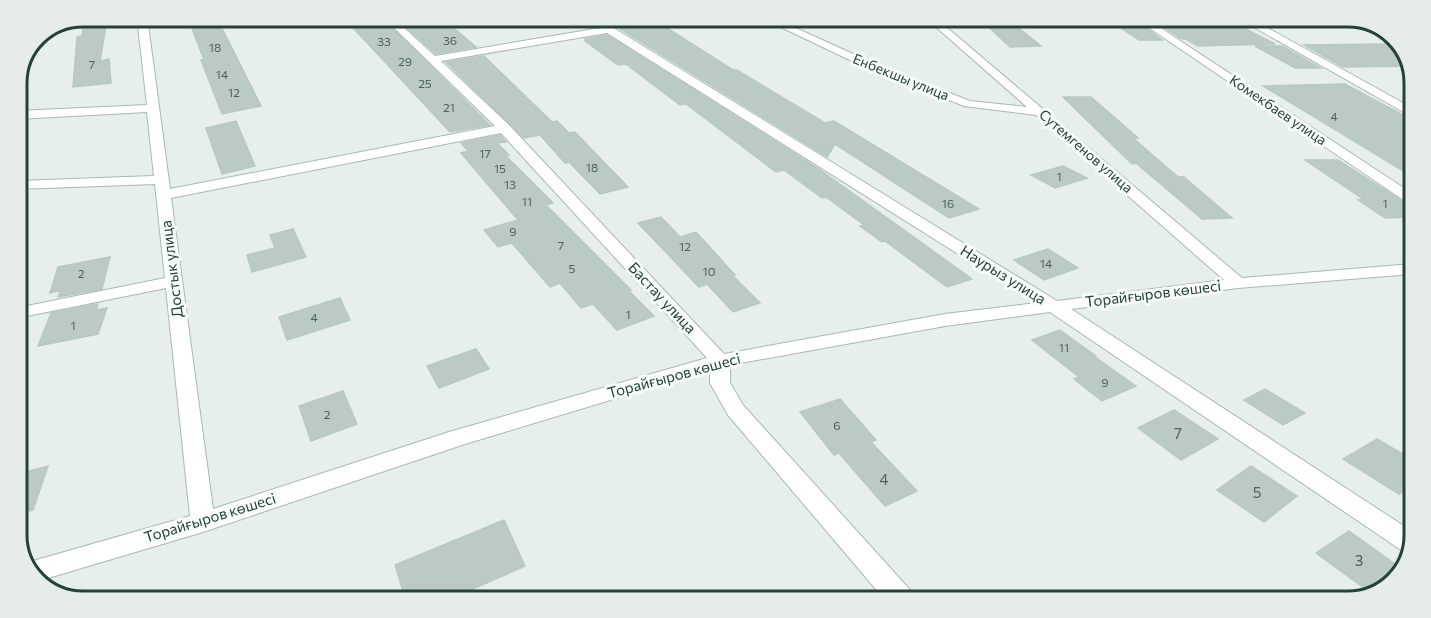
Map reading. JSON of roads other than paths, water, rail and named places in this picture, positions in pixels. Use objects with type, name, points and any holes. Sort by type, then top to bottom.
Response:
[{"type":"street","name":"Достык улица","points":[[143,27],[203,522]]},
{"type":"street","name":"Бастау улица","points":[[398,27],[505,128],[720,361]]},
{"type":"street","points":[[434,59],[590,27]]},
{"type":"street","name":"Наурыз улица","points":[[603,27],[1053,306],[1404,539]]},
{"type":"street","name":"Енбекшы улица","points":[[785,27],[860,62],[968,104],[1040,112]]},
{"type":"street","name":"Сутемгенов улица","points":[[941,27],[1238,283]]},
{"type":"street","name":"Комекбаев улица","points":[[1153,27],[1404,194]]},
{"type":"street","points":[[1259,27],[1404,108]]},
{"type":"street","points":[[27,114],[153,108]]},
{"type":"street","points":[[27,185],[163,187],[505,128]]},
{"type":"street","name":"Торайғыров көшесі","points":[[40,570],[203,522],[457,438],[720,361],[945,320],[1238,283],[1404,270]]},
{"type":"street","points":[[27,311],[174,281]]},
{"type":"street","points":[[720,361],[720,383],[735,410],[894,591]]}]
